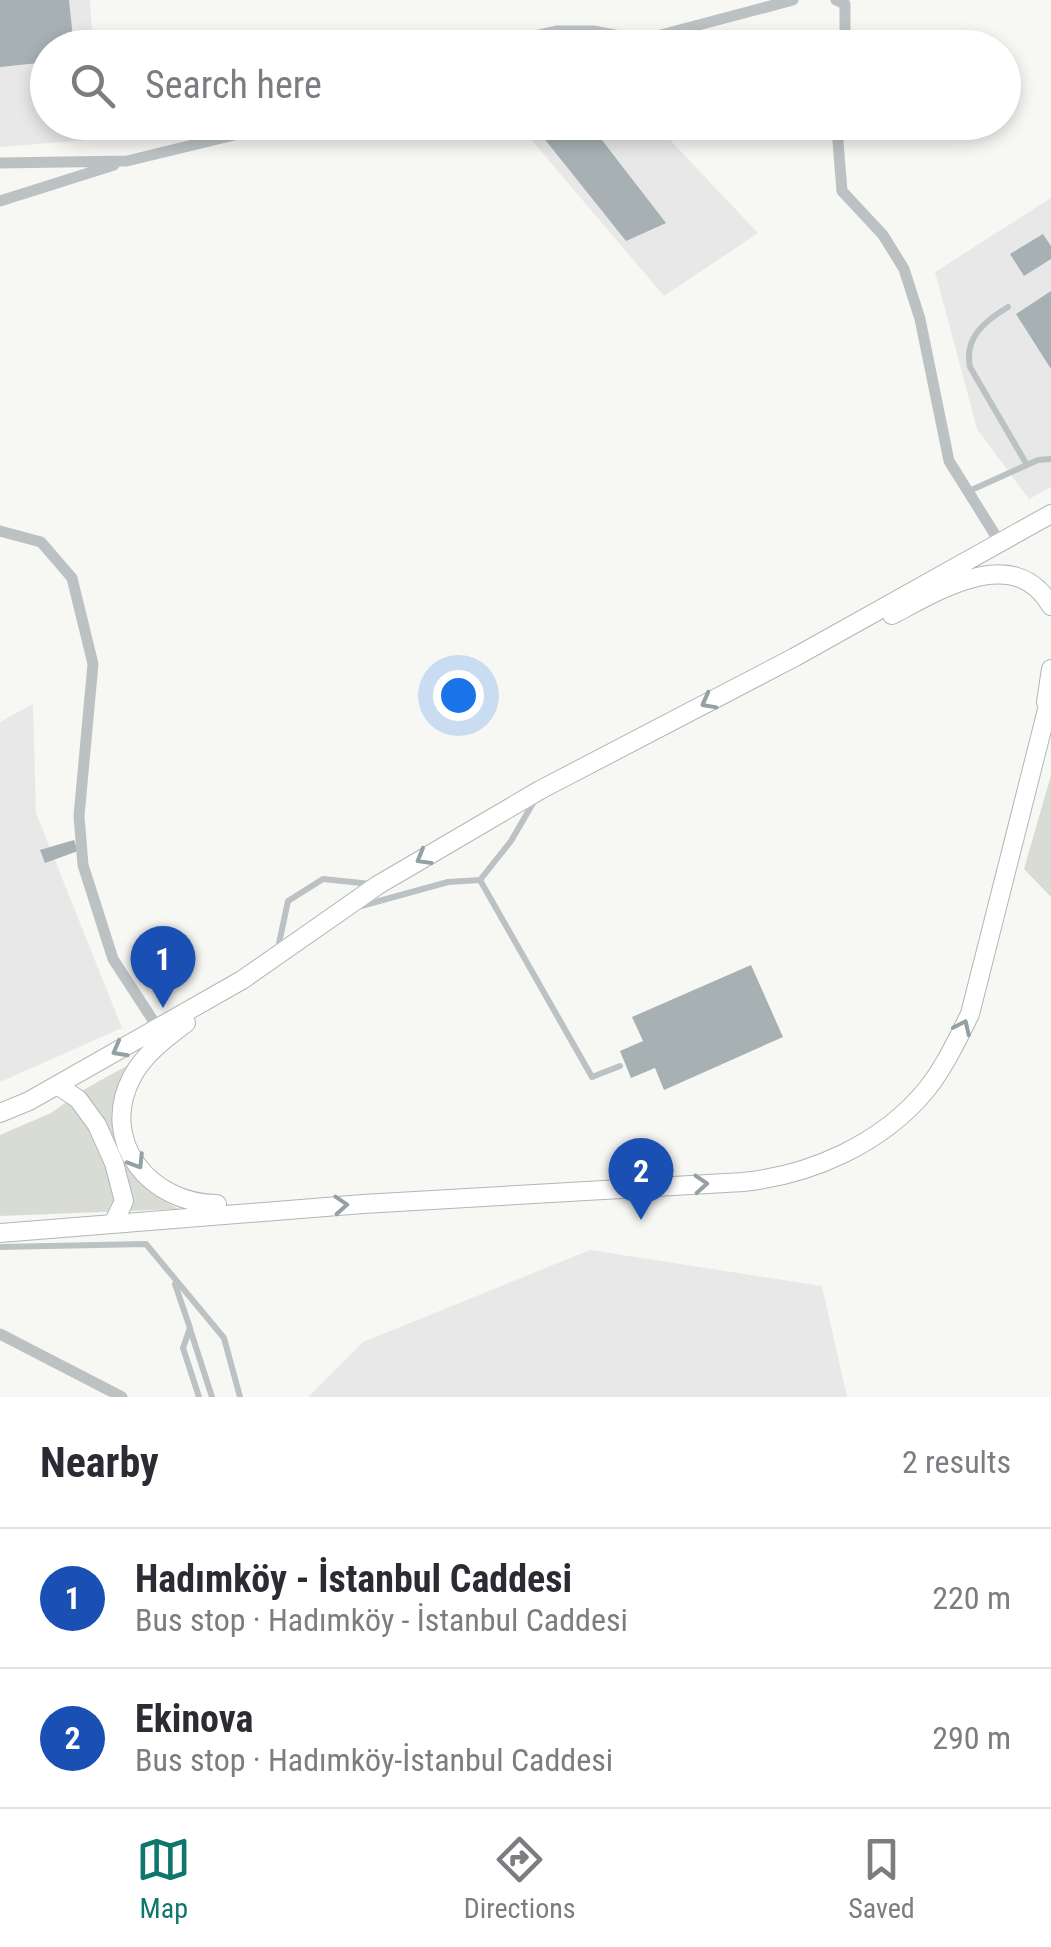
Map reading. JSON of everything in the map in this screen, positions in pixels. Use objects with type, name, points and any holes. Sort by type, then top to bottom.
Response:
[{"type":"main road","points":[[285,1209],[252,1204],[194,1204],[162,1191],[138,1168],[125,1139],[124,1111],[128,1086],[142,1061],[242,980],[378,885],[540,790],[795,657],[1051,514]]},
{"type":"main road","points":[[795,657],[940,590],[991,572],[1030,584],[1051,606]]},
{"type":"main road","points":[[1044,717],[1051,668]]},
{"type":"main road","points":[[0,1233],[285,1209],[778,1178],[814,1167],[857,1146],[892,1122],[926,1090],[970,1014],[1051,694]]},
{"type":"main road","points":[[0,1113],[242,980]]},
{"type":"main road","points":[[57,1085],[78,1099],[97,1125],[114,1164],[124,1200],[113,1224]]},
{"type":"street","points":[[680,30],[792,0]]},
{"type":"street","points":[[836,0],[846,4],[845,30]]},
{"type":"street","points":[[0,201],[127,161],[214,140]]},
{"type":"street","points":[[838,140],[842,191],[883,236],[904,268],[920,319],[949,461],[999,541]]},
{"type":"street","points":[[0,162],[127,161]]},
{"type":"street","points":[[0,531],[41,542],[72,578],[93,664],[79,816],[83,865],[114,959],[158,1028]]},
{"type":"street","points":[[0,1334],[122,1397]]},
{"type":"lane","points":[[1008,307],[979,328],[968,356],[970,367],[1027,464]]},
{"type":"lane","points":[[966,492],[1027,464],[1051,459]]},
{"type":"lane","points":[[336,913],[448,882],[480,880],[511,841],[540,790]]},
{"type":"lane","points":[[277,954],[288,901],[323,880],[378,885]]},
{"type":"lane","points":[[480,880],[592,1077],[620,1066]]},
{"type":"lane","points":[[0,1247],[146,1244],[224,1338],[240,1397]]},
{"type":"lane","points":[[173,1278],[211,1394]]},
{"type":"lane","points":[[190,1328],[184,1348],[199,1397]]},
{"type":"shaded area","points":[[0,0],[90,0],[92,30],[30,30],[30,140],[87,140],[0,147]]},
{"type":"shaded area","points":[[531,140],[670,140],[758,233],[664,296]]},
{"type":"shaded area","points":[[1051,198],[1051,487],[1029,499],[977,429],[935,272]]},
{"type":"shaded area","points":[[33,704],[36,813],[122,1028],[0,1082],[0,722]]},
{"type":"shaded area","points":[[1051,775],[1051,897],[1024,869]]},
{"type":"shaded area","points":[[130,1064],[129,1168],[150,1192],[178,1209],[0,1216],[0,1135],[51,1113]]},
{"type":"shaded area","points":[[590,1250],[822,1286],[847,1397],[308,1397],[363,1342]]},
{"type":"building","points":[[0,0],[69,0],[72,30],[30,30],[30,64],[0,67]]},
{"type":"building","points":[[545,140],[602,140],[666,223],[626,241]]},
{"type":"building","points":[[1043,234],[1051,246],[1051,259],[1024,276],[1010,254]]},
{"type":"building","points":[[1051,291],[1051,369],[1016,314]]},
{"type":"building","points":[[74,840],[78,851],[45,863],[40,850]]},
{"type":"building","points":[[751,965],[783,1037],[664,1090],[655,1068],[631,1078],[620,1051],[643,1041],[632,1017]]},
{"type":"place","name":"Hadımköy - İstanbul Caddesi","points":[[163,1008]]},
{"type":"place","name":"Ekinova","points":[[641,1220]]}]
